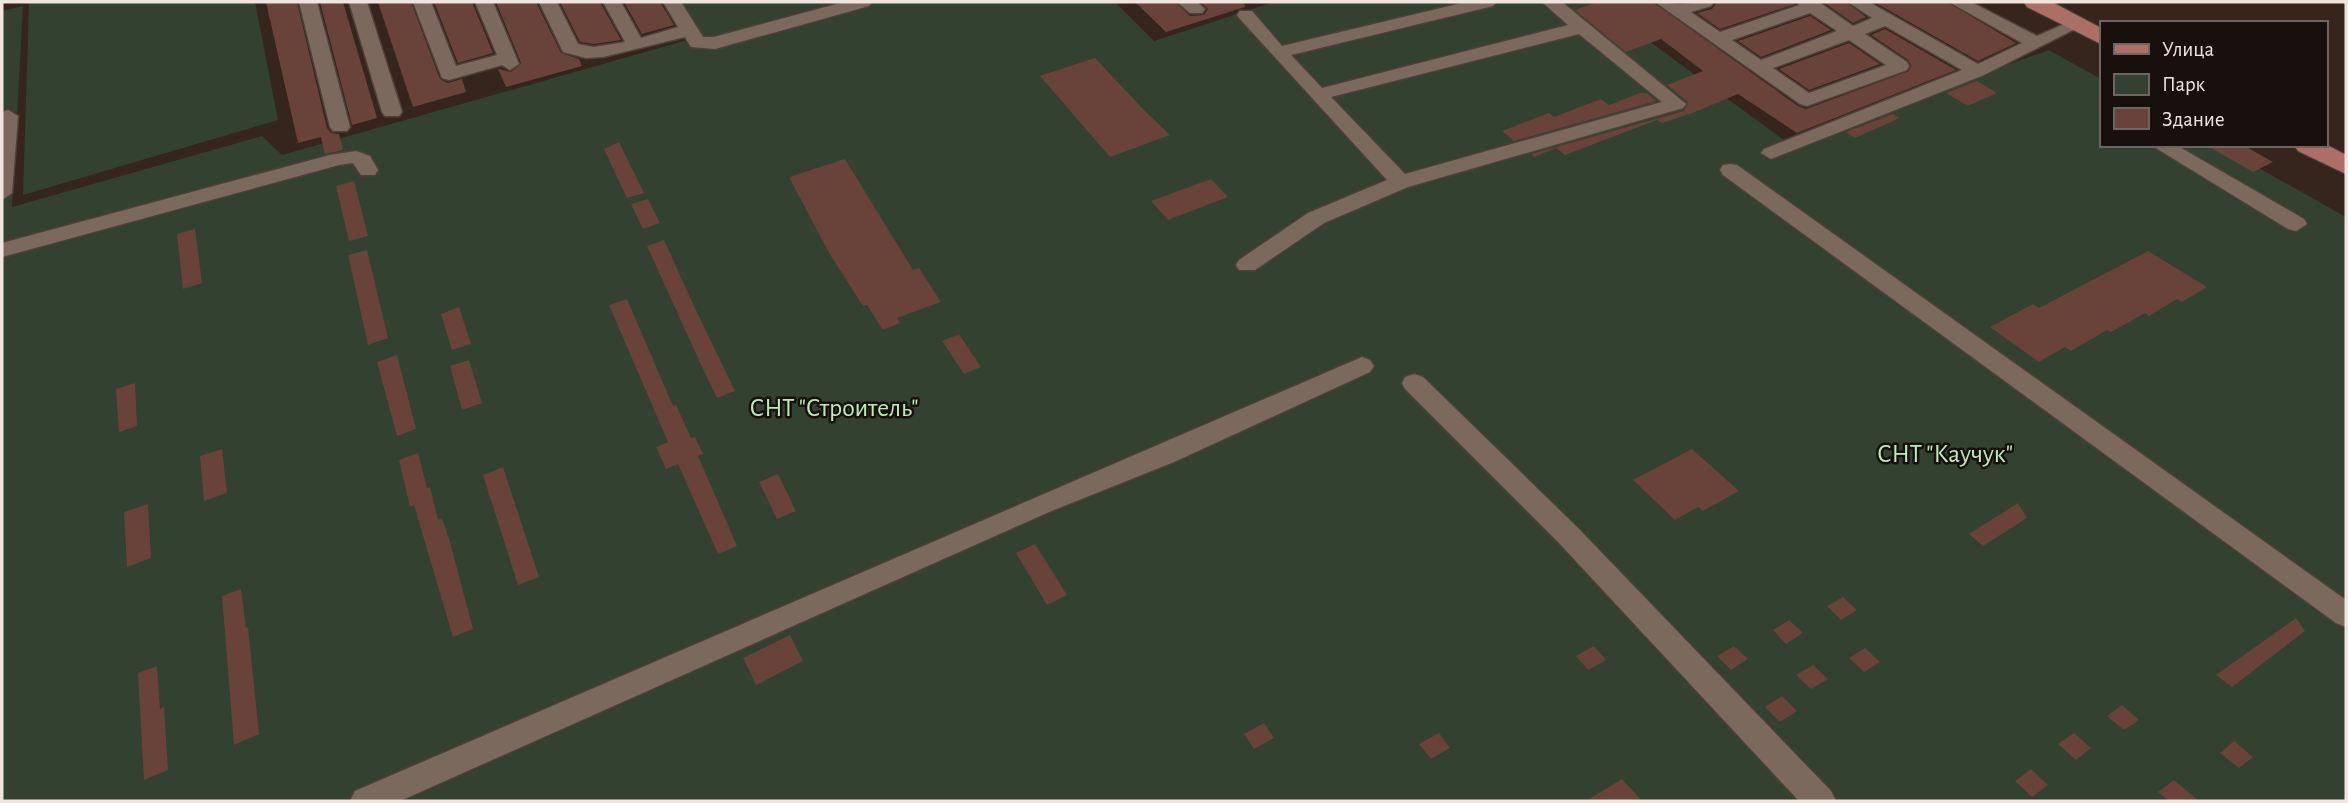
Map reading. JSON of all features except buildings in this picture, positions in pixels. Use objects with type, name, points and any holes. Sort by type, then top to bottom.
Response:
[{"type":"main road","points":[[2035,2],[2100,36]]},
{"type":"main road","points":[[2311,147],[2346,166]]},
{"type":"street","points":[[308,2],[340,127]]},
{"type":"street","points":[[358,2],[392,112]]},
{"type":"street","points":[[422,2],[449,74],[509,61],[484,2]]},
{"type":"street","points":[[548,2],[570,48],[581,53],[596,53],[689,30]]},
{"type":"street","points":[[612,2],[636,44]]},
{"type":"street","points":[[672,2],[698,43],[715,43],[863,2]]},
{"type":"street","points":[[1278,53],[1488,2]]},
{"type":"street","points":[[1247,265],[1316,218],[1401,182],[1676,104],[1551,2]]},
{"type":"street","points":[[1671,6],[1704,2]]},
{"type":"street","points":[[1857,2],[1977,71]]},
{"type":"street","points":[[1958,2],[2035,42]]},
{"type":"street","points":[[1671,6],[1807,100],[1900,66],[1810,4],[1718,38]]},
{"type":"street","points":[[1246,15],[1278,53],[1401,182]]},
{"type":"street","points":[[1759,67],[1888,19]]},
{"type":"street","points":[[1771,153],[1977,71],[2076,24]]},
{"type":"street","points":[[1318,95],[1583,27]]},
{"type":"street","points":[[2,193],[8,116]]},
{"type":"street","points":[[2164,147],[2297,224]]},
{"type":"street","points":[[2,250],[337,159],[359,156],[365,160],[368,170]]},
{"type":"street","points":[[1730,170],[2346,615]]},
{"type":"street","points":[[366,801],[1003,521],[1165,455],[1362,366]]},
{"type":"street","points":[[1414,383],[1568,535],[1820,801]]},
{"type":"green space","points":[[29,2],[255,2],[278,120],[23,195]]},
{"type":"green space","points":[[677,2],[1115,2],[1154,41],[1274,2],[1596,2],[1788,143],[2049,50],[2100,78],[2100,147],[2222,147],[2346,217],[2346,801],[2,801],[2,11],[23,6],[12,207],[262,136],[282,155],[698,37]]},
{"type":"park label","name":"СНТ \"Строитель\"","points":[[834,408]]},
{"type":"park label","name":"СНТ \"Каучук\"","points":[[1945,454]]}]
